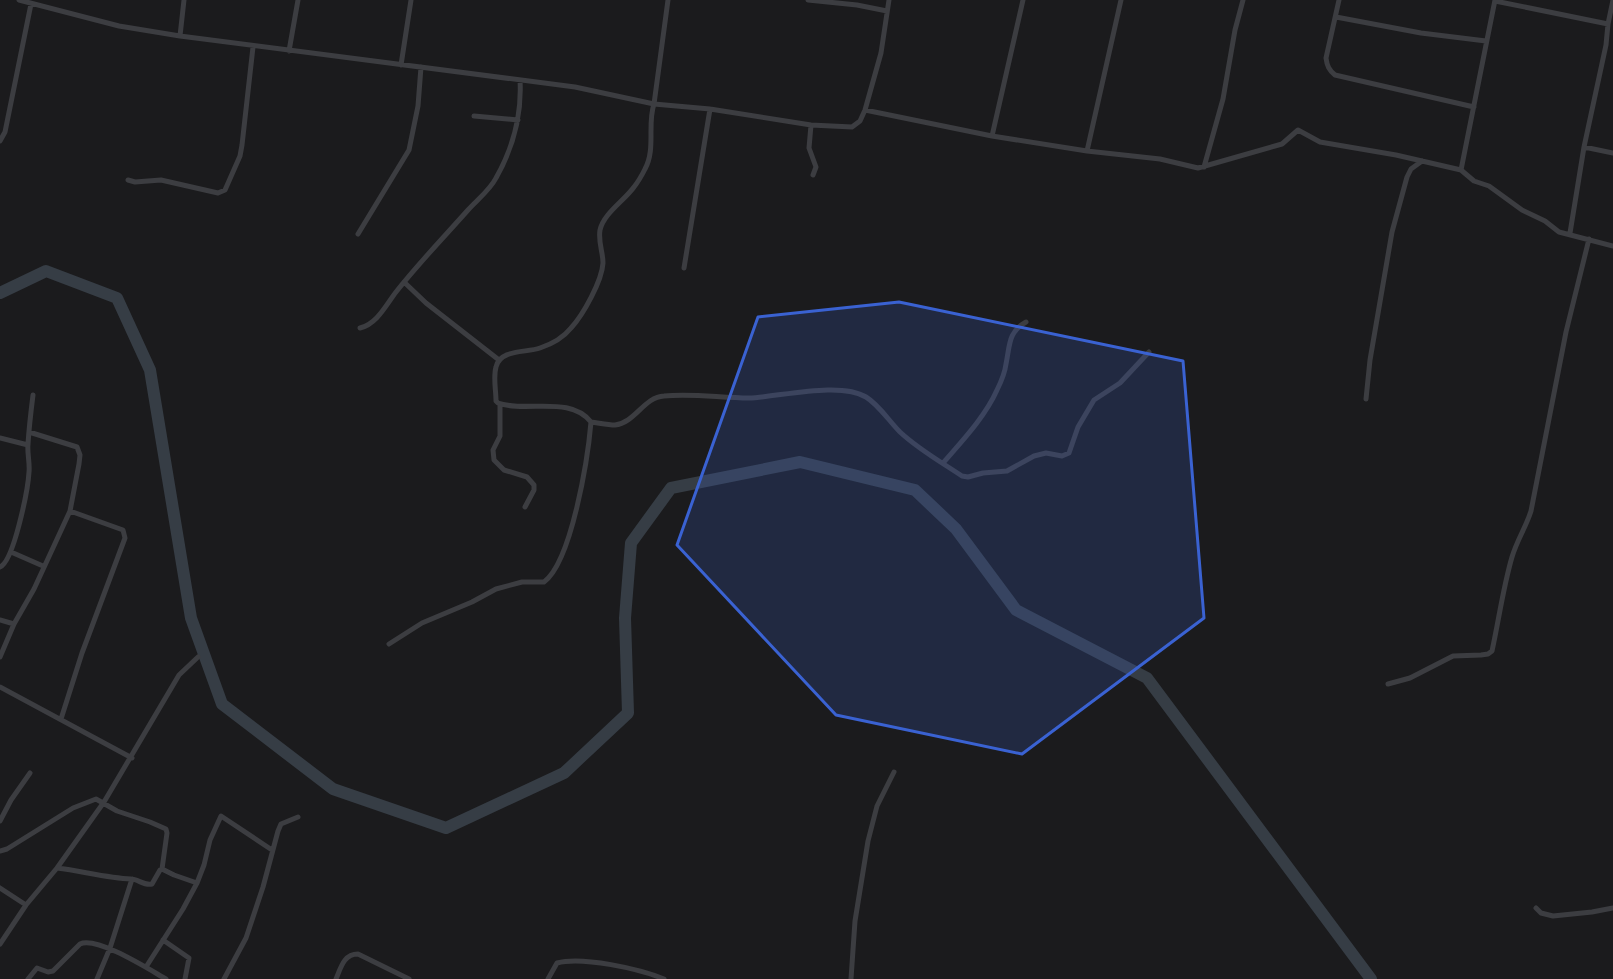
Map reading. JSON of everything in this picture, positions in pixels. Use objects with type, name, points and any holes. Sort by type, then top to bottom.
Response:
[{"type":"street","points":[[19,0],[119,26],[180,36],[253,47],[575,87],[654,104],[710,109],[811,125],[852,127],[860,121],[865,110],[881,53],[888,0]]},
{"type":"street","points":[[180,36],[184,0]]},
{"type":"street","points":[[289,51],[298,0]]},
{"type":"street","points":[[401,65],[411,0]]},
{"type":"street","points":[[668,0],[654,104],[651,115],[649,160],[634,188],[605,220],[600,229],[599,242],[603,263],[599,277],[584,310],[571,328],[560,339],[540,348],[512,353],[499,360],[496,367],[496,401],[500,404],[525,407],[563,407],[575,410],[591,422],[618,424],[631,418],[648,402],[662,396],[750,398],[810,391],[851,392],[866,397],[912,442],[966,478],[983,473],[1007,471],[1029,458],[1043,454],[1066,455],[1071,450],[1078,427],[1094,400],[1125,378],[1136,363],[1149,352]]},
{"type":"street","points":[[808,0],[857,5],[887,11]]},
{"type":"street","points":[[992,136],[1023,0]]},
{"type":"street","points":[[1087,151],[1121,0]]},
{"type":"street","points":[[1204,167],[1223,99],[1235,30],[1243,0]]},
{"type":"street","points":[[1339,0],[1326,58],[1326,65],[1335,74],[1474,107]]},
{"type":"street","points":[[1570,233],[1584,147],[1606,44],[1613,0]]},
{"type":"street","points":[[1461,170],[1495,1],[1608,24]]},
{"type":"street","points":[[0,141],[5,132],[31,4]]},
{"type":"street","points":[[1336,17],[1421,33],[1486,41]]},
{"type":"street","points":[[128,180],[135,182],[161,180],[218,193],[225,190],[240,156],[253,47]]},
{"type":"street","points":[[358,234],[409,150],[418,106],[421,67]]},
{"type":"street","points":[[360,328],[370,324],[376,319],[404,282],[495,180],[512,144],[518,120],[521,99],[520,80]]},
{"type":"street","points":[[684,268],[710,109]]},
{"type":"street","points":[[865,110],[992,136],[1087,151],[1160,159],[1188,167],[1204,167],[1282,144],[1298,130],[1320,142],[1422,161],[1461,170],[1474,181],[1489,186],[1522,210],[1546,221],[1559,232],[1570,233],[1613,246]]},
{"type":"street","points":[[474,116],[518,120]]},
{"type":"street","points":[[811,125],[809,148],[816,167],[813,176]]},
{"type":"street","points":[[1584,147],[1613,153]]},
{"type":"street","points":[[1366,399],[1370,360],[1392,232],[1408,173],[1414,166],[1422,161]]},
{"type":"street","points":[[1388,684],[1410,678],[1453,656],[1481,655],[1488,654],[1492,651],[1506,578],[1520,535],[1528,521],[1531,511],[1566,332],[1589,239]]},
{"type":"street","points":[[404,282],[426,303],[499,360]]},
{"type":"street","points":[[942,463],[965,439],[997,390],[1006,365],[1012,334],[1018,326],[1026,322]]},
{"type":"street","points":[[0,567],[3,566],[11,552],[28,484],[28,445],[33,395]]},
{"type":"street","points":[[500,404],[500,436],[493,450],[493,455],[497,464],[504,470],[527,477],[534,485],[534,490],[525,507]]},
{"type":"street","points":[[390,644],[422,623],[472,602],[496,589],[526,581],[542,583],[547,579],[556,567],[561,556],[575,514],[589,448],[591,422]]},
{"type":"street","points":[[0,657],[14,624],[25,606],[70,511],[80,455],[78,449],[74,445],[29,432]]},
{"type":"street","points":[[0,438],[28,445]]},
{"type":"street","points":[[61,719],[82,653],[125,538],[123,530],[70,511]]},
{"type":"street","points":[[11,552],[44,566]]},
{"type":"street","points":[[0,620],[14,624]]},
{"type":"street","points":[[0,944],[26,906],[57,868],[104,802],[132,758],[179,675],[198,657]]},
{"type":"street","points":[[0,687],[132,758]]},
{"type":"street","points":[[852,979],[855,920],[867,849],[877,806],[894,772]]},
{"type":"street","points":[[0,822],[11,800],[30,773]]},
{"type":"street","points":[[0,852],[73,808],[93,800],[104,802],[117,811],[150,822],[166,830],[162,868],[150,885],[132,879],[124,880],[57,868]]},
{"type":"street","points":[[146,967],[197,883],[204,865],[210,840],[221,816],[272,850]]},
{"type":"street","points":[[224,979],[246,938],[263,887],[272,850],[281,824],[298,817]]},
{"type":"street","points":[[162,868],[174,875],[197,883]]},
{"type":"street","points":[[97,979],[110,948],[132,879]]},
{"type":"street","points":[[0,888],[26,906]]},
{"type":"street","points":[[1536,908],[1541,913],[1553,916],[1613,908]]},
{"type":"street","points":[[163,940],[189,958],[185,979]]},
{"type":"street","points":[[28,979],[37,968],[48,972],[53,970],[82,943],[97,944],[110,948],[166,979]]},
{"type":"street","points":[[336,979],[345,959],[352,954],[358,954],[409,979]]},
{"type":"street","points":[[548,979],[557,963],[590,962],[612,965],[664,979]]},
{"type":"highlighted area","points":[[899,302],[1183,361],[1204,618],[1022,754],[836,715],[677,545],[758,317]]},
{"type":"waterway","points":[[0,293],[46,271],[117,298],[150,370],[191,618],[222,704],[333,789],[446,828],[564,773],[628,713],[625,618],[631,543],[671,488],[800,462],[915,490],[956,529],[1016,610],[1147,678],[1371,979]]}]
